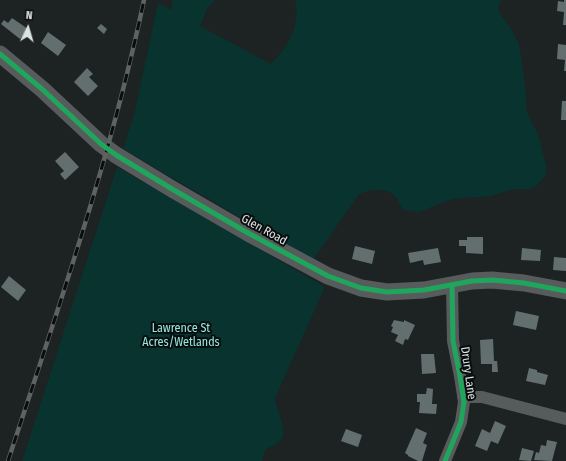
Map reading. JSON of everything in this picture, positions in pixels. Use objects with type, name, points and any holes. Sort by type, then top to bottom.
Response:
[{"type":"street","name":"Glen Road","points":[[0,54],[36,84],[101,144],[116,155],[172,190],[318,271],[348,284],[377,291],[411,291],[492,280],[524,283],[566,291]]},
{"type":"street","name":"Drury Lane","points":[[445,461],[461,422],[464,397],[454,341],[452,285]]},
{"type":"street","points":[[464,397],[482,397],[566,419]]},
{"type":"green space","points":[[172,0],[215,0],[207,9],[200,26],[271,64],[288,43],[295,27],[295,0],[502,0],[499,3],[499,12],[510,27],[519,44],[526,93],[526,107],[529,117],[538,134],[546,166],[546,175],[535,187],[530,189],[513,189],[491,196],[452,199],[419,212],[403,210],[398,200],[390,192],[382,190],[367,191],[359,194],[313,260],[123,149],[134,115],[158,3],[172,10]]},
{"type":"green space","name":"Lawrence St Acres/Wetlands","points":[[117,167],[325,287],[275,398],[283,426],[282,438],[266,450],[262,461],[22,461]]},
{"type":"building","points":[[564,0],[566,0],[566,25],[563,25],[564,12],[557,11],[558,1],[564,2]]},
{"type":"building","points":[[12,18],[28,29],[20,39],[1,24],[4,20],[8,23]]},
{"type":"building","points":[[101,24],[107,29],[104,34],[97,28]]},
{"type":"building","points":[[48,32],[66,45],[58,56],[41,43]]},
{"type":"building","points":[[558,44],[566,45],[566,71],[564,71],[565,60],[557,59]]},
{"type":"building","points":[[87,68],[93,74],[89,77],[98,86],[88,96],[74,82]]},
{"type":"building","points":[[562,101],[566,101],[566,120],[561,120]]},
{"type":"building","points":[[65,152],[79,167],[65,180],[60,174],[64,171],[55,161]]},
{"type":"building","points":[[467,237],[483,237],[483,254],[466,253],[466,246],[459,246],[459,240],[467,240]]},
{"type":"building","points":[[355,246],[375,251],[372,264],[352,259]]},
{"type":"building","points":[[438,248],[441,262],[424,265],[423,260],[410,263],[408,253]]},
{"type":"building","points":[[522,248],[541,250],[540,261],[521,260]]},
{"type":"building","points":[[554,257],[566,258],[566,271],[553,270]]},
{"type":"building","points":[[9,276],[26,290],[18,301],[1,287]]},
{"type":"building","points":[[516,311],[539,316],[536,330],[513,325]]},
{"type":"building","points":[[394,320],[404,322],[404,320],[415,325],[408,340],[405,339],[403,345],[395,341],[398,335],[391,332],[393,327],[391,326]]},
{"type":"building","points":[[493,339],[494,361],[497,361],[498,372],[492,372],[492,364],[481,364],[480,340]]},
{"type":"building","points":[[421,354],[434,354],[436,373],[422,374]]},
{"type":"building","points":[[529,368],[548,375],[545,385],[526,381]]},
{"type":"building","points":[[427,388],[433,389],[432,404],[437,404],[436,414],[419,413],[420,402],[417,402],[417,394],[426,394]]},
{"type":"building","points":[[495,421],[506,426],[498,444],[491,441],[487,451],[475,446],[482,429],[490,433]]},
{"type":"building","points":[[416,428],[427,433],[423,443],[427,445],[422,461],[418,461],[405,453]]},
{"type":"building","points":[[346,429],[362,435],[358,447],[341,441]]},
{"type":"building","points":[[547,440],[557,442],[552,461],[534,460],[536,452],[539,453],[541,445],[546,446]]},
{"type":"building","points":[[522,448],[534,451],[531,461],[519,460]]},
{"type":"railway","points":[[8,461],[100,175],[131,59],[144,0]]},
{"type":"cycle path","points":[[0,54],[42,89],[101,144],[116,155],[248,233],[328,276],[361,288],[387,292],[424,290],[472,281],[492,280],[524,283],[566,291]]},
{"type":"cycle path","points":[[445,461],[461,422],[464,402],[453,341],[452,285]]}]
